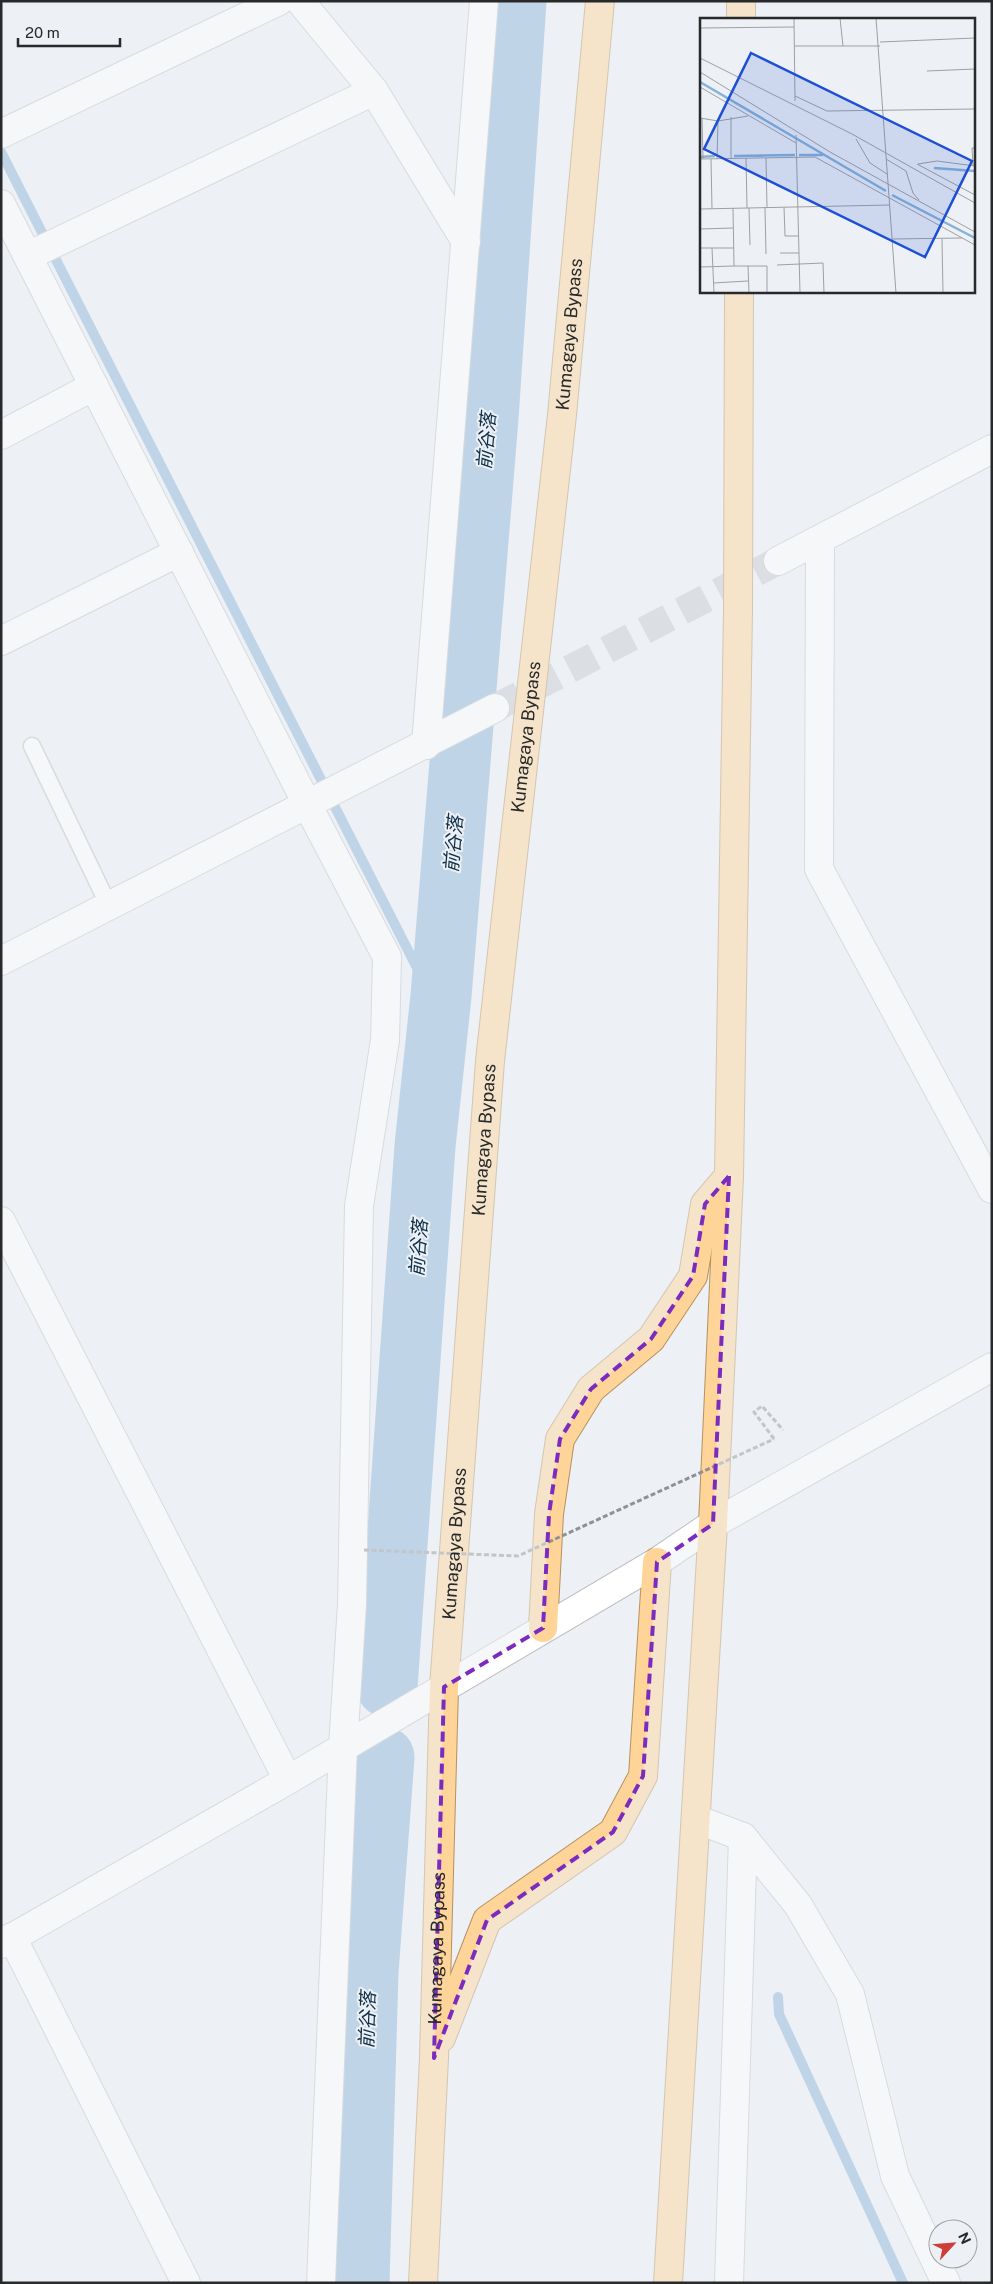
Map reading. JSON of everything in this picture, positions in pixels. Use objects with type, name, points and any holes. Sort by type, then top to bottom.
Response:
[{"type":"highway","name":"Kumagaya Bypass","points":[[423,2283],[434,2058],[444,1688],[490,1061],[562,415],[600,1]]},
{"type":"highway","points":[[741,1],[741,18]]},
{"type":"highway","points":[[668,2283],[713,1524],[729,1176],[738,610],[739,292]]},
{"type":"highway","points":[[543,1628],[549,1514],[560,1439],[591,1389],[651,1339],[693,1276],[705,1204],[729,1176]]},
{"type":"highway","points":[[434,2058],[487,1920],[613,1832],[643,1776],[657,1562]]},
{"type":"street","points":[[1,134],[279,1]]},
{"type":"street","points":[[300,1],[374,91],[466,242]]},
{"type":"street","points":[[427,744],[484,1]]},
{"type":"street","points":[[28,256],[374,91]]},
{"type":"street","points":[[1,204],[388,957],[384,1040],[359,1206],[352,1604],[343,1747],[321,2283]]},
{"type":"street","points":[[1,435],[94,386]]},
{"type":"street","points":[[778,561],[992,449]]},
{"type":"street","points":[[820,540],[819,870],[992,1188]]},
{"type":"street","points":[[1,641],[179,552]]},
{"type":"street","points":[[1,961],[495,708]]},
{"type":"street","points":[[1,1221],[288,1780]]},
{"type":"street","points":[[186,2283],[7,1941],[444,1688],[657,1562],[713,1524],[992,1367]]},
{"type":"street","points":[[696,1820],[743,1837],[798,1905],[850,1994],[895,2176],[946,2283]]},
{"type":"street","points":[[730,2283],[743,1837]]},
{"type":"lane","points":[[32,746],[109,906]]},
{"type":"path","points":[[364,1550],[518,1556],[774,1439],[754,1412],[762,1406],[783,1430]]},
{"type":"highlighted area","points":[[729,1176],[713,1524],[657,1562],[643,1776],[613,1832],[487,1920],[434,2058],[444,1687],[543,1628],[549,1514],[560,1439],[591,1389],[651,1339],[693,1276],[705,1204]]},
{"type":"waterway","name":"前谷落","points":[[387,1687],[425,1146],[441,996],[488,418],[516,1]]},
{"type":"waterway","points":[[1,152],[439,1011]]},
{"type":"waterway","name":"前谷落","points":[[359,2283],[368,1972],[384,1757]]},
{"type":"waterway","points":[[778,1997],[779,2014],[903,2283]]},
{"type":"tunnel","points":[[495,708],[778,561]]}]
